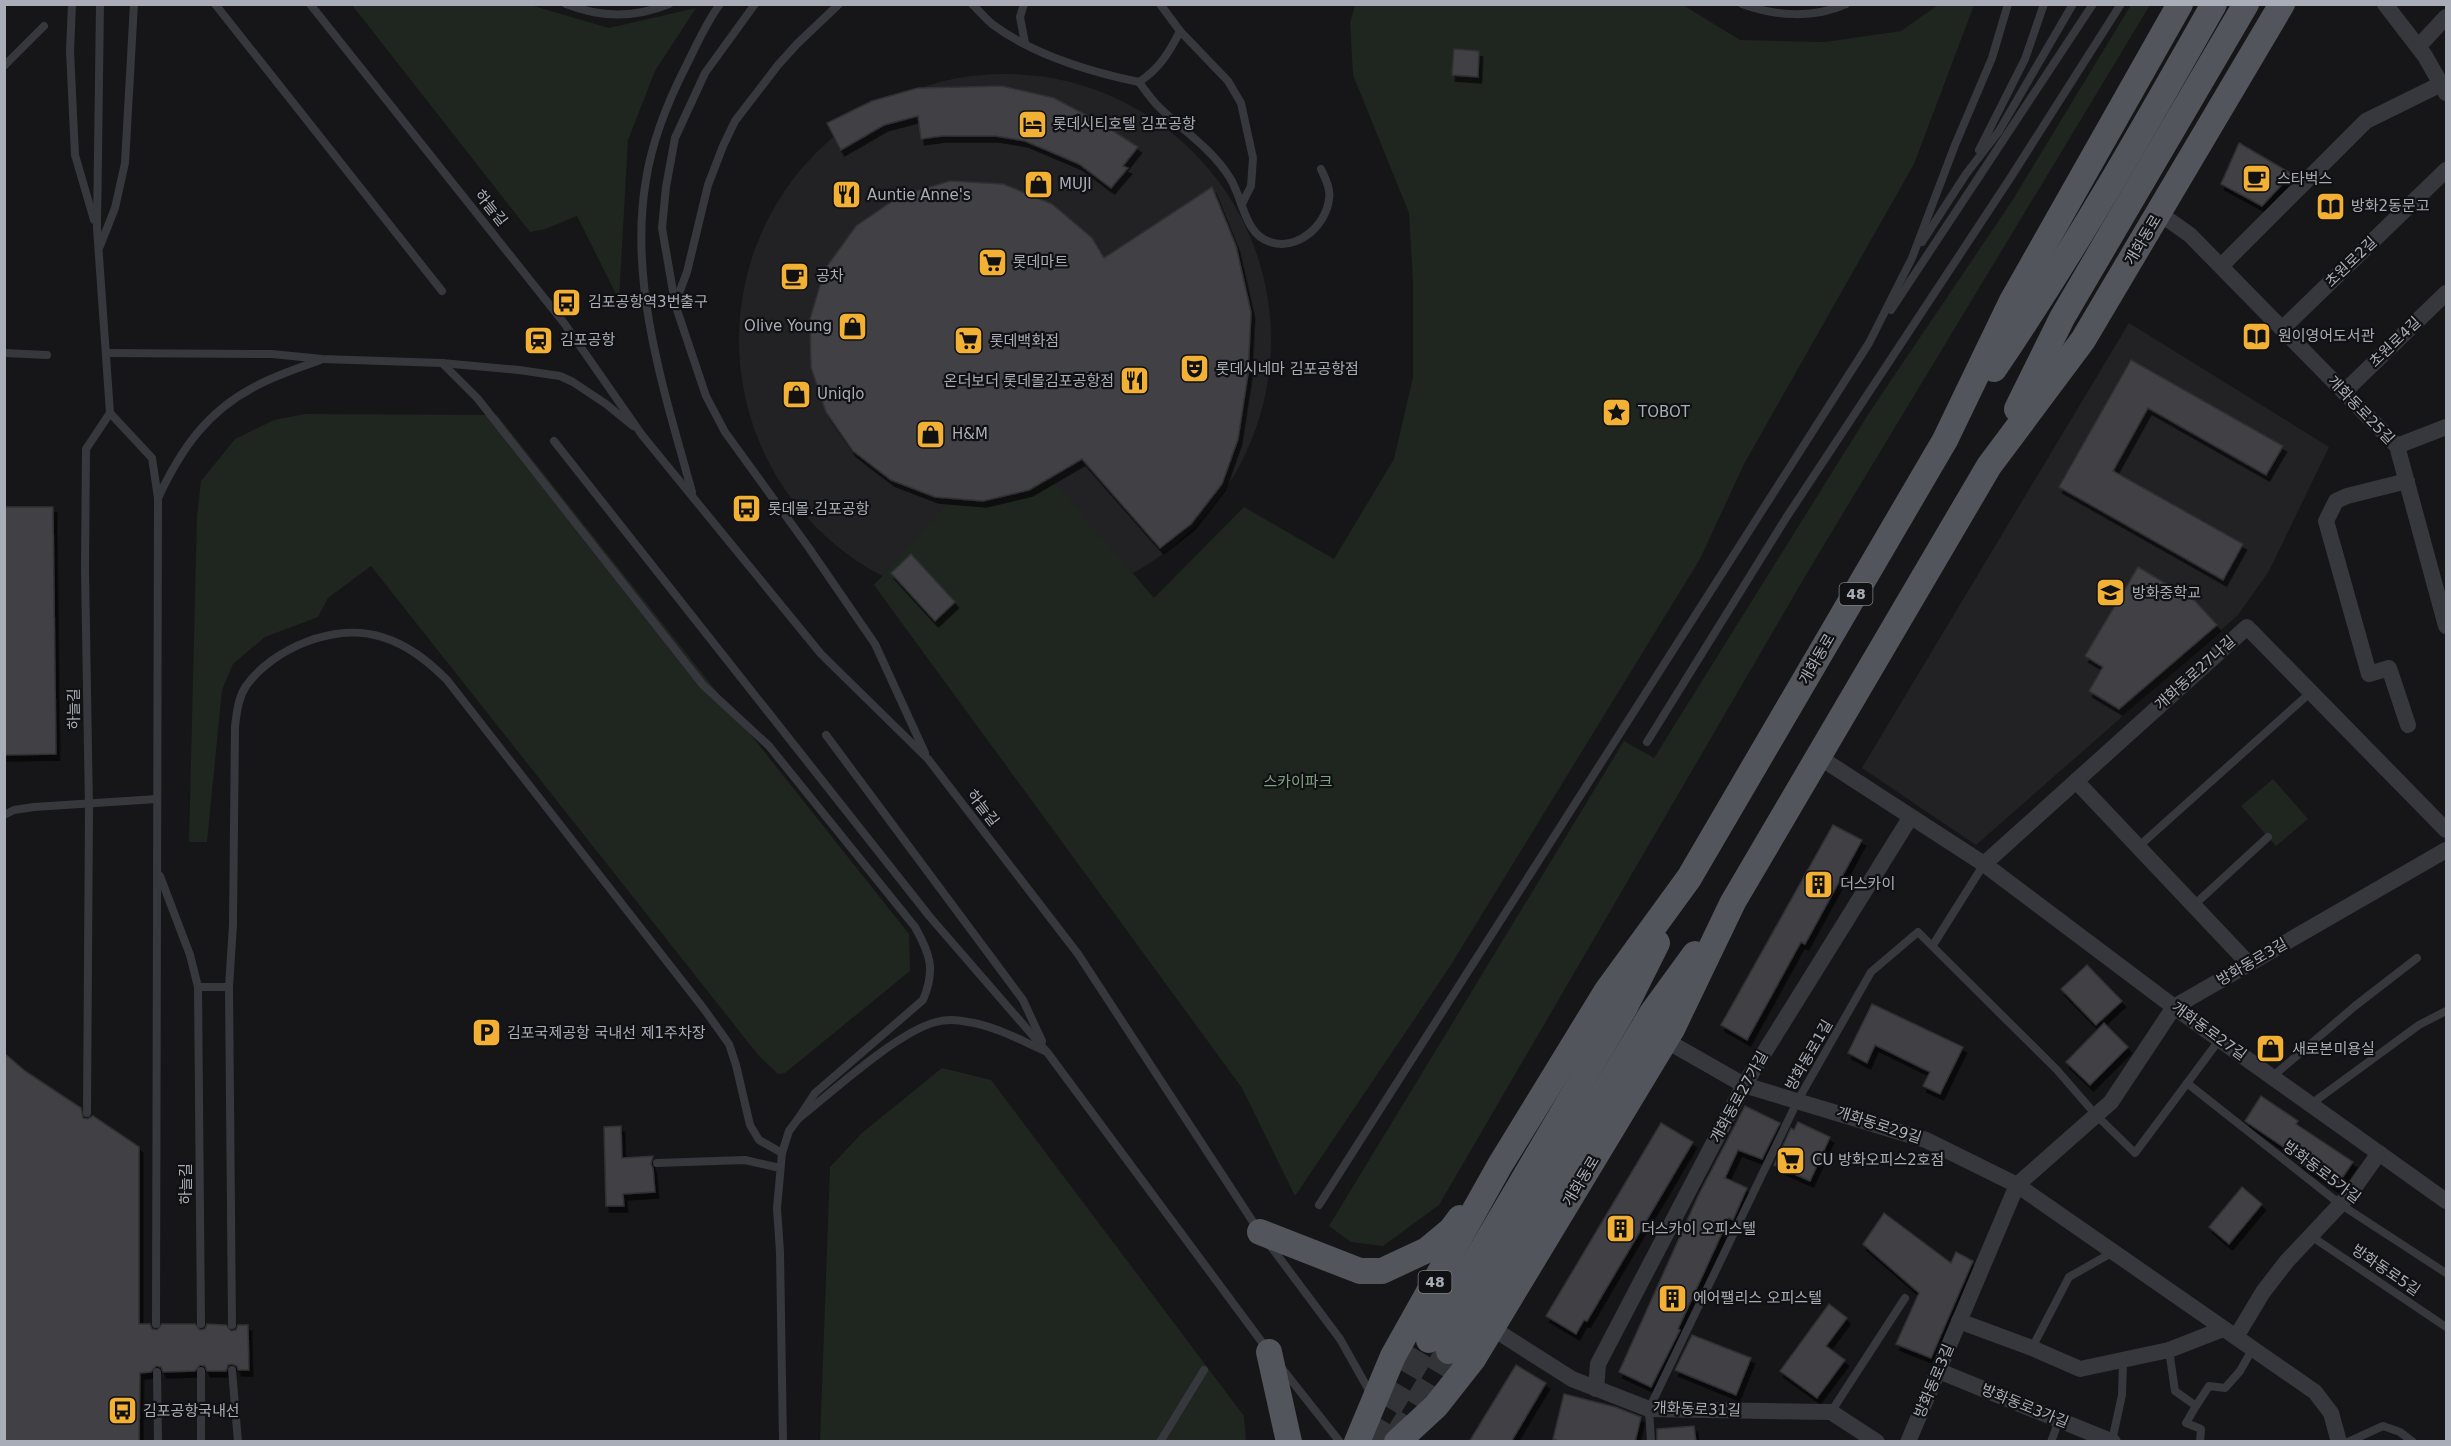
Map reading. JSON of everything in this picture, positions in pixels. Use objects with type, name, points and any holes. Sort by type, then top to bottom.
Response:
[{"type":"main road","name":"개화동로","points":[[1946,440],[2012,301],[2180,4]]},
{"type":"main road","name":"개화동로","points":[[1430,1337],[1625,1007],[1689,878],[1946,440],[2029,318],[2121,166],[2214,4]]},
{"type":"main road","name":"개화동로","points":[[1399,1441],[1437,1406],[1473,1359],[1665,1040],[1733,902],[1989,466],[2062,318],[2246,4]]},
{"type":"main road","name":"개화동로","points":[[1989,466],[2083,340],[2282,4]]},
{"type":"main road","name":"개화동로","points":[[1430,1337],[1500,1165],[1606,992],[1689,878]]},
{"type":"main road","name":"개화동로","points":[[1357,1442],[1393,1356],[1430,1337],[1652,1013],[1733,902]]},
{"type":"main road","points":[[1260,1232],[1360,1271],[1382,1271],[1427,1250],[1451,1230],[1500,1165]]},
{"type":"main road","points":[[1430,1337],[1419,1339],[1450,1359],[1473,1359]]},
{"type":"main road","points":[[1269,1352],[1289,1442]]},
{"type":"main road","points":[[1375,1402],[1399,1441]]},
{"type":"street","points":[[2221,266],[2366,121],[2444,89],[2418,47],[2385,4]]},
{"type":"street","points":[[2418,47],[2446,17]]},
{"type":"street","name":"초원로2길","points":[[2282,329],[2446,170]]},
{"type":"street","name":"개화동로25길","points":[[2158,213],[2190,235],[2397,446],[2446,626]]},
{"type":"street","name":"초원로4길","points":[[2344,392],[2446,293]]},
{"type":"street","points":[[2397,446],[2446,427]]},
{"type":"street","points":[[2407,481],[2347,496],[2336,501],[2326,521],[2369,674],[2389,668],[2408,725]]},
{"type":"street","name":"개화동로27나길","points":[[1984,864],[2247,627],[2446,830]]},
{"type":"street","name":"개화동로27길","points":[[1819,757],[1984,864],[2174,1007],[2379,1153],[2443,1193]]},
{"type":"street","points":[[2076,781],[2249,964]]},
{"type":"street","name":"개화동로27가길","points":[[1596,1389],[1598,1364],[1744,1085],[1910,818]]},
{"type":"street","name":"방화동로3길","points":[[1908,1442],[2018,1185],[2111,1102],[2174,1007],[2446,850]]},
{"type":"street","name":"개화동로29길","points":[[1665,1040],[1744,1085],[1926,1140],[2018,1185],[2315,1392],[2331,1413],[2339,1442]]},
{"type":"street","points":[[1959,1321],[2032,1348],[2080,1370],[2169,1350],[2230,1333],[2287,1261],[2340,1204],[2379,1153]]},
{"type":"street","name":"개화동로31길","points":[[1492,1328],[1572,1379],[1649,1409],[1830,1412]]},
{"type":"street","name":"방화동로3가길","points":[[1938,1371],[2113,1441]]},
{"type":"street","points":[[1830,1412],[1877,1442]]},
{"type":"lane","points":[[72,4],[70,51],[75,155],[97,228]]},
{"type":"lane","points":[[100,4],[97,228],[110,413]]},
{"type":"lane","points":[[98,250],[115,208],[122,182],[129,114],[134,4]]},
{"type":"lane","points":[[215,4],[442,291]]},
{"type":"lane","name":"하늘길","points":[[310,4],[564,323],[642,435],[821,654],[928,759],[1078,954],[1260,1232],[1340,1339],[1375,1402]]},
{"type":"lane","points":[[566,4],[597,14],[617,15],[645,13],[669,4]]},
{"type":"lane","points":[[693,496],[663,389],[644,288],[642,231],[646,179],[669,100],[720,4]]},
{"type":"lane","points":[[754,4],[705,73],[675,138],[666,187],[662,228],[675,304],[702,387],[724,432],[809,548],[875,644],[928,759]]},
{"type":"lane","points":[[675,304],[687,272],[708,185],[735,121],[784,58],[839,4]]},
{"type":"lane","points":[[972,4],[992,24],[1025,43],[1096,73],[1139,82],[1156,104],[1211,151],[1231,179],[1248,224],[1269,242],[1290,244],[1306,237],[1319,224],[1327,212],[1330,198],[1328,183],[1321,169]]},
{"type":"lane","points":[[1024,4],[1020,17],[1025,43]]},
{"type":"lane","points":[[1160,4],[1180,31],[1228,81],[1241,103],[1253,159],[1251,186],[1242,204]]},
{"type":"lane","points":[[1742,4],[1786,14],[1809,15],[1846,4]]},
{"type":"lane","points":[[1912,258],[1955,145],[1992,58],[2008,4]]},
{"type":"lane","points":[[1966,174],[2025,59],[2044,4]]},
{"type":"lane","points":[[1869,343],[1912,258],[1966,174],[1999,130],[2073,4]]},
{"type":"lane","points":[[1319,1205],[1869,343],[2093,4]]},
{"type":"lane","points":[[1647,742],[1786,518],[2121,4]]},
{"type":"lane","points":[[4,66],[44,26]]},
{"type":"lane","points":[[1139,82],[1153,72],[1166,57],[1180,31]]},
{"type":"lane","points":[[4,353],[47,355]]},
{"type":"lane","name":"하늘길","points":[[106,353],[272,354],[322,359],[442,363],[560,376],[606,404],[642,435]]},
{"type":"lane","name":"하늘길","points":[[158,498],[184,448],[220,408],[256,386],[322,359]]},
{"type":"lane","points":[[442,363],[478,399],[703,685],[776,755],[915,927],[928,951],[931,966],[929,985],[923,1000],[815,1093],[789,1131],[782,1153],[777,1208],[780,1252],[783,1442]]},
{"type":"lane","name":"하늘길","points":[[87,1113],[89,809],[85,570],[86,449],[110,413],[152,458],[158,498],[156,1324]]},
{"type":"lane","points":[[554,441],[930,917],[1047,1052],[1269,1352],[1340,1442]]},
{"type":"lane","points":[[232,1325],[229,987],[233,925],[235,726],[238,705],[245,687],[261,670],[303,642],[358,633],[380,636],[401,645],[428,662],[447,680],[729,1044],[750,1125],[759,1140],[782,1153]]},
{"type":"lane","points":[[2138,847],[2311,692]]},
{"type":"lane","points":[[826,735],[1023,1000],[1047,1052]]},
{"type":"lane","points":[[4,814],[34,807],[158,799]]},
{"type":"lane","points":[[2194,905],[2268,837]]},
{"type":"lane","points":[[1933,945],[1984,864]]},
{"type":"lane","name":"하늘길","points":[[157,870],[183,935],[198,987],[201,1324]]},
{"type":"lane","name":"방화동로1길","points":[[1651,1442],[1649,1409],[1798,1100],[1872,972],[1918,932],[2057,1070],[2096,1115]]},
{"type":"lane","points":[[2272,1077],[2355,1006],[2417,958]]},
{"type":"lane","points":[[198,987],[229,987]]},
{"type":"lane","points":[[2311,1104],[2419,1025],[2446,1011]]},
{"type":"lane","points":[[798,1119],[887,1049],[917,1030],[937,1022],[968,1022],[988,1026],[1047,1052]]},
{"type":"lane","points":[[2096,1115],[2135,1153],[2220,1039]]},
{"type":"lane","name":"방화동로5가길","points":[[2187,1083],[2340,1204],[2446,1274]]},
{"type":"lane","points":[[657,1163],[745,1160],[780,1168]]},
{"type":"lane","name":"방화동로5길","points":[[2311,1236],[2446,1327]]},
{"type":"lane","points":[[2032,1348],[2069,1277],[2113,1252]]},
{"type":"lane","points":[[1830,1412],[1905,1298]]},
{"type":"lane","points":[[2200,1442],[2201,1429],[2186,1423],[2209,1386],[2225,1388],[2240,1371],[2253,1348]]},
{"type":"lane","points":[[2169,1350],[2175,1391],[2196,1406]]},
{"type":"lane","name":"방화동로3가길","points":[[2113,1441],[2122,1395],[2123,1361]]},
{"type":"lane","points":[[1160,1442],[1204,1370]]},
{"type":"lane","points":[[201,1371],[201,1442]]},
{"type":"lane","points":[[232,1371],[238,1442]]},
{"type":"lane","points":[[157,1372],[158,1442]]},
{"type":"lane","points":[[2051,1442],[2059,1420]]},
{"type":"lane","points":[[2348,1442],[2383,1426],[2400,1431],[2413,1442]]},
{"type":"shaded area","points":[[1005,74],[1057,79],[1107,94],[1153,119],[1193,152],[1226,192],[1251,238],[1266,288],[1271,340],[1266,392],[1251,442],[1226,488],[1193,528],[1153,561],[1107,586],[1057,601],[1005,606],[953,601],[903,586],[857,561],[817,528],[784,488],[759,442],[744,392],[739,340],[744,288],[759,238],[784,192],[817,152],[857,119],[903,94],[953,79]]},
{"type":"shaded area","name":"방화중학교","points":[[2129,323],[2329,447],[2269,571],[2238,615],[1976,845],[1862,768]]},
{"type":"green space","points":[[352,5],[530,5],[609,28],[696,8],[655,71],[628,140],[619,300],[577,216],[545,229],[530,232]]},
{"type":"green space","name":"스카이파크","points":[[1355,5],[1683,5],[1740,40],[1825,42],[1901,31],[1938,5],[1974,5],[1914,164],[1744,464],[1700,559],[1449,968],[1295,1196],[1242,1088],[874,585],[947,504],[1002,503],[1027,496],[1054,482],[1154,598],[1244,507],[1334,559],[1394,459],[1413,377],[1413,281],[1409,213],[1353,75],[1350,23]]},
{"type":"green space","points":[[2131,5],[2150,5],[1810,568],[1439,1205],[1383,1246],[1351,1242],[1329,1226],[1624,741],[1654,758],[1869,413],[2012,201]]},
{"type":"green space","points":[[305,414],[497,415],[909,934],[910,971],[785,1073],[778,1074],[759,1056],[371,566],[328,598],[318,617],[265,637],[233,664],[222,690],[207,842],[189,842],[197,516],[201,481],[235,439],[274,420]]},
{"type":"green space","points":[[2273,779],[2308,819],[2276,846],[2241,806]]},
{"type":"green space","points":[[942,1068],[991,1080],[1244,1416],[1246,1441],[820,1442],[830,1167],[862,1133]]},
{"type":"building","points":[[1454,49],[1479,51],[1478,77],[1452,75]]},
{"type":"building","points":[[1002,86],[1054,98],[1099,122],[1138,147],[1123,166],[1128,168],[1111,188],[1079,164],[1025,141],[995,136],[942,136],[921,139],[918,116],[884,125],[841,150],[827,123],[872,101],[918,88]]},
{"type":"building","name":"스타벅스","points":[[2239,143],[2292,174],[2262,206],[2221,184]]},
{"type":"building","points":[[950,181],[1003,184],[1052,204],[1092,238],[1104,258],[1212,187],[1236,246],[1251,312],[1248,374],[1238,439],[1222,484],[1191,524],[1160,548],[1082,459],[1029,490],[983,501],[935,497],[891,480],[853,451],[826,412],[811,367],[810,319],[825,269],[856,226],[900,196]]},
{"type":"building","points":[[2131,360],[2283,446],[2266,475],[2148,408],[2113,471],[2243,544],[2223,580],[2059,487]]},
{"type":"building","points":[[4,507],[53,507],[56,754],[4,755]]},
{"type":"building","points":[[911,554],[955,602],[935,621],[891,573]]},
{"type":"building","points":[[2138,567],[2195,601],[2217,625],[2119,709],[2089,691],[2103,667],[2085,656]]},
{"type":"building","points":[[1833,825],[1862,840],[1805,944],[1801,942],[1747,1040],[1721,1025]]},
{"type":"building","points":[[2087,965],[2122,1001],[2096,1025],[2061,989]]},
{"type":"building","points":[[1872,1004],[1963,1047],[1940,1094],[1923,1086],[1930,1072],[1875,1045],[1867,1063],[1848,1053]]},
{"type":"building","points":[[2104,1023],[2128,1047],[2090,1085],[2066,1062]]},
{"type":"building","points":[[4,1053],[25,1071],[81,1108],[83,1118],[88,1119],[93,1116],[139,1147],[139,1324],[150,1324],[152,1329],[157,1330],[162,1324],[195,1324],[200,1330],[205,1329],[207,1324],[226,1325],[231,1331],[236,1330],[238,1325],[248,1325],[249,1370],[238,1370],[237,1366],[232,1364],[228,1365],[226,1371],[207,1371],[205,1366],[200,1365],[195,1371],[163,1372],[161,1367],[156,1366],[151,1372],[140,1373],[139,1442],[4,1442]]},
{"type":"building","points":[[2261,1096],[2298,1121],[2296,1124],[2353,1162],[2336,1187],[2299,1162],[2301,1159],[2245,1121]]},
{"type":"building","name":"에어팰리스 오피스텔","points":[[1745,1106],[1780,1123],[1762,1159],[1738,1150],[1725,1178],[1747,1188],[1733,1220],[1729,1218],[1678,1329],[1680,1330],[1651,1387],[1619,1372],[1699,1194]]},
{"type":"building","points":[[1798,1122],[1830,1137],[1810,1181],[1774,1165],[1791,1128],[1794,1130]]},
{"type":"building","name":"더스카이 오피스텔","points":[[1661,1123],[1693,1142],[1587,1321],[1584,1320],[1576,1334],[1546,1316]]},
{"type":"building","points":[[621,1126],[622,1158],[653,1156],[651,1164],[655,1192],[623,1194],[624,1206],[606,1206],[604,1127]]},
{"type":"building","points":[[2242,1187],[2262,1204],[2229,1244],[2209,1227]]},
{"type":"building","points":[[1884,1213],[1951,1263],[1956,1252],[1973,1261],[1931,1358],[1896,1344],[1919,1293],[1863,1244]]},
{"type":"building","points":[[1829,1304],[1847,1318],[1826,1346],[1845,1360],[1817,1398],[1780,1371]]},
{"type":"building","points":[[1692,1335],[1751,1358],[1736,1395],[1675,1370]]},
{"type":"building","points":[[1516,1365],[1546,1383],[1511,1442],[1469,1442]]},
{"type":"building","points":[[1564,1394],[1615,1407],[1641,1417],[1635,1442],[1561,1442],[1553,1439]]},
{"type":"building","points":[[1694,1426],[1696,1442],[1657,1442],[1657,1429]]},
{"type":"tunnel","points":[[1369,1442],[1429,1340]]},
{"type":"tunnel","points":[[1396,1439],[1449,1351]]},
{"type":"place","name":"롯데시티호텔 김포공항","points":[[1032,124]]},
{"type":"place","name":"스타벅스","points":[[2256,179]]},
{"type":"place","name":"MUJI","points":[[1038,184]]},
{"type":"place","name":"Auntie Anne's","points":[[846,195]]},
{"type":"place","name":"방화2동문고","points":[[2330,206]]},
{"type":"place","name":"롯데마트","points":[[992,262]]},
{"type":"place","name":"공차","points":[[795,276]]},
{"type":"place","name":"김포공항역3번출구","points":[[567,302]]},
{"type":"place","name":"Olive Young","points":[[853,326]]},
{"type":"place","name":"원이영어도서관","points":[[2257,336]]},
{"type":"place","name":"김포공항","points":[[539,340]]},
{"type":"place","name":"롯데백화점","points":[[969,341]]},
{"type":"place","name":"롯데시네마 김포공항점","points":[[1195,369]]},
{"type":"place","name":"온더보더 롯데몰김포공항점","points":[[1135,381]]},
{"type":"place","name":"Uniqlo","points":[[796,394]]},
{"type":"place","name":"TOBOT","points":[[1617,412]]},
{"type":"place","name":"H&M","points":[[931,434]]},
{"type":"place","name":"롯데몰.김포공항","points":[[747,509]]},
{"type":"place","name":"방화중학교","points":[[2111,593]]},
{"type":"place","name":"더스카이","points":[[1819,884]]},
{"type":"place","name":"김포국제공항 국내선 제1주차장","points":[[486,1033]]},
{"type":"place","name":"새로본미용실","points":[[2271,1049]]},
{"type":"place","name":"CU 방화오피스2호점","points":[[1791,1160]]},
{"type":"place","name":"더스카이 오피스텔","points":[[1620,1229]]},
{"type":"place","name":"에어팰리스 오피스텔","points":[[1672,1298]]},
{"type":"place","name":"김포공항국내선","points":[[122,1411]]}]
